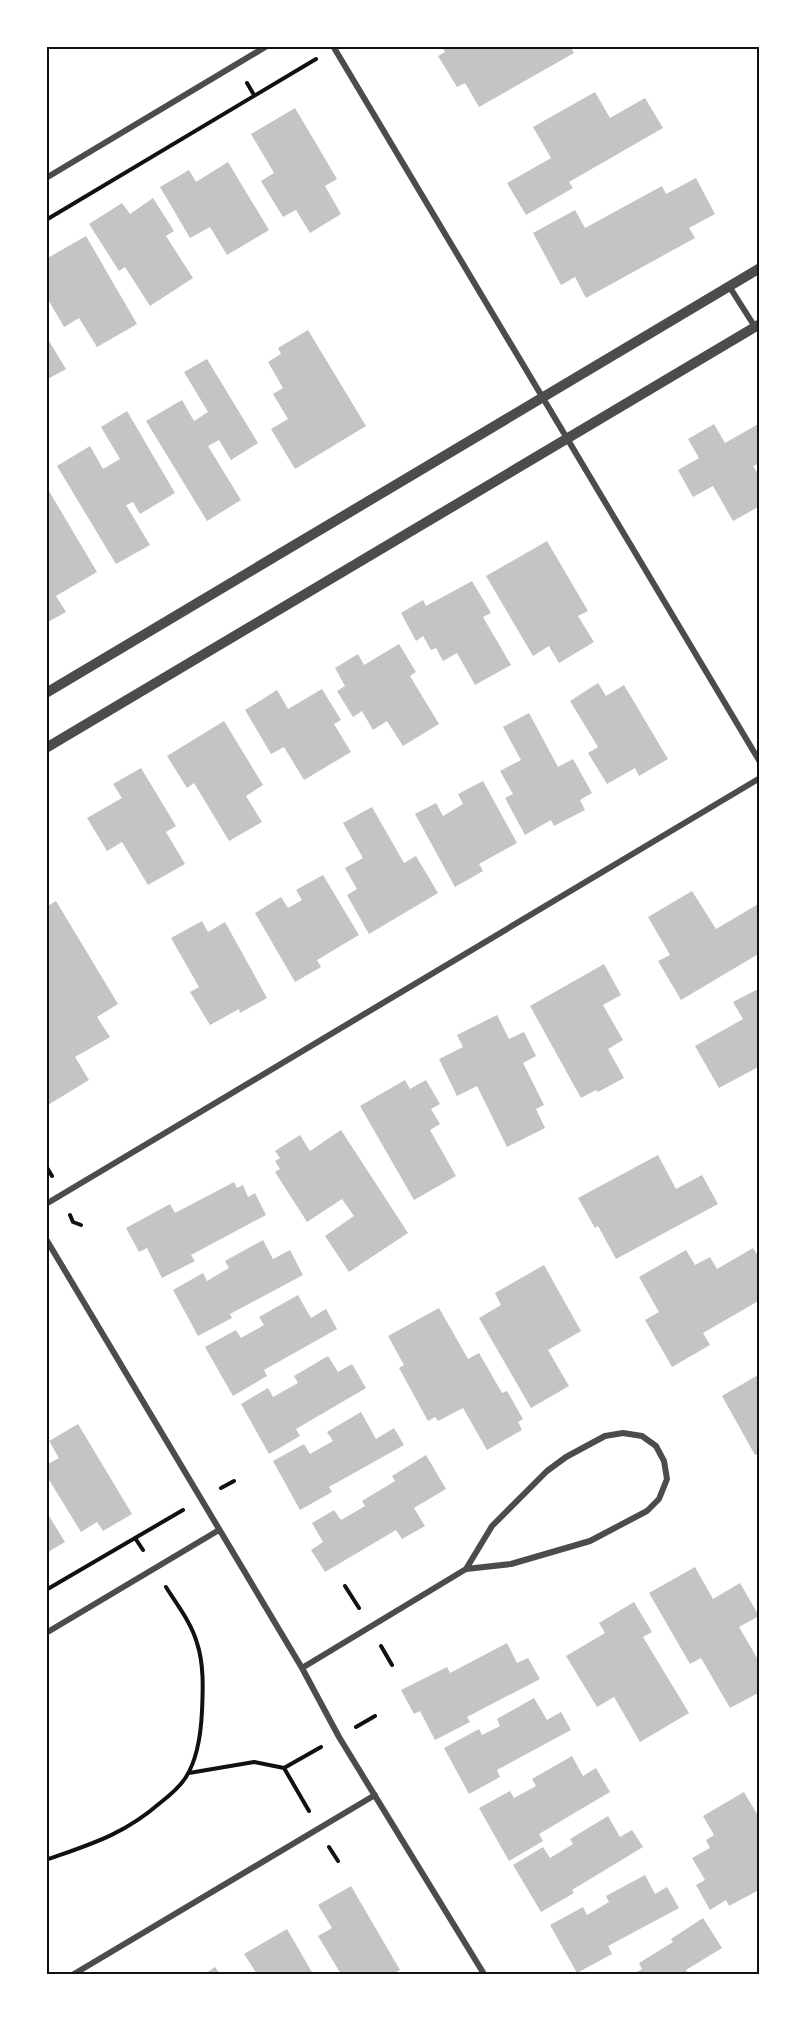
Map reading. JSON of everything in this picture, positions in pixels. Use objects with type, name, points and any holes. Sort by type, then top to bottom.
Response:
[{"type":"street","points":[[46,178],[267,46]]},
{"type":"street","points":[[334,47],[759,762]]},
{"type":"street","points":[[46,693],[759,268]]},
{"type":"street","points":[[46,748],[757,326],[729,286]]},
{"type":"street","points":[[46,1204],[759,778]]},
{"type":"street","points":[[46,1239],[302,1668],[339,1737],[484,1974]]},
{"type":"street","points":[[302,1668],[466,1569],[511,1564],[590,1541],[647,1511],[659,1499],[667,1479],[664,1461],[656,1446],[642,1436],[623,1433],[605,1436],[566,1457],[548,1471],[492,1526],[466,1569]]},
{"type":"street","points":[[46,1633],[219,1530]]},
{"type":"street","points":[[74,1974],[375,1795]]},
{"type":"path","points":[[46,220],[334,47]]},
{"type":"path","points":[[46,1590],[234,1481]]},
{"type":"path","points":[[46,1860],[92,1845],[130,1827],[167,1798],[188,1773],[194,1761],[201,1726],[203,1680],[197,1642],[190,1626],[135,1538]]},
{"type":"path","points":[[188,1773],[255,1762],[284,1768],[375,1716]]},
{"type":"building","points":[[442,46],[570,46],[574,53],[479,107],[465,83],[457,87],[438,56],[445,52]]},
{"type":"building","points":[[595,92],[610,118],[645,98],[663,128],[569,182],[573,188],[526,215],[507,183],[551,158],[533,127]]},
{"type":"building","points":[[295,108],[337,179],[325,186],[341,214],[310,233],[296,210],[283,217],[261,181],[274,173],[251,134]]},
{"type":"building","points":[[228,162],[269,230],[227,255],[210,227],[190,238],[160,187],[189,170],[196,182]]},
{"type":"building","points":[[696,178],[715,214],[689,228],[695,238],[586,298],[575,277],[561,285],[533,233],[575,210],[585,228],[662,186],[666,194]]},
{"type":"building","points":[[153,198],[174,231],[166,236],[193,278],[150,306],[125,267],[119,271],[89,224],[122,203],[130,214]]},
{"type":"building","points":[[86,236],[137,324],[97,347],[79,318],[64,327],[46,296],[46,259]]},
{"type":"building","points":[[308,330],[366,426],[295,469],[271,429],[288,419],[273,394],[283,388],[268,362],[281,354],[278,348]]},
{"type":"building","points":[[46,336],[66,369],[46,380]]},
{"type":"building","points":[[207,359],[258,443],[231,460],[219,440],[208,446],[241,500],[207,521],[146,421],[182,400],[194,421],[208,412],[184,372]]},
{"type":"building","points":[[127,411],[175,493],[140,514],[133,502],[126,505],[150,545],[116,564],[57,466],[90,446],[103,469],[120,459],[101,427]]},
{"type":"building","points":[[760,423],[760,463],[753,466],[760,477],[760,506],[733,521],[713,486],[693,497],[678,470],[699,458],[688,439],[714,424],[725,443]]},
{"type":"building","points":[[46,486],[97,572],[56,596],[66,612],[46,623]]},
{"type":"building","points":[[547,541],[588,611],[578,616],[594,642],[559,663],[549,646],[533,656],[486,576]]},
{"type":"building","points":[[472,581],[491,613],[483,617],[511,665],[475,685],[457,653],[443,661],[436,648],[431,650],[423,636],[416,641],[401,613],[423,600],[426,606]]},
{"type":"building","points":[[399,644],[416,672],[410,676],[439,724],[403,746],[387,721],[373,730],[362,711],[353,717],[337,691],[345,686],[335,668],[358,654],[364,665]]},
{"type":"building","points":[[598,683],[606,696],[624,685],[668,759],[639,776],[635,768],[607,784],[588,753],[598,747],[570,701]]},
{"type":"building","points":[[322,689],[341,720],[334,724],[351,752],[304,780],[284,747],[271,754],[245,710],[277,690],[288,709]]},
{"type":"building","points":[[529,713],[558,767],[573,759],[592,793],[580,800],[585,810],[554,826],[551,820],[525,835],[505,798],[513,794],[500,771],[521,760],[503,727]]},
{"type":"building","points":[[224,721],[263,785],[246,796],[262,822],[229,841],[194,783],[187,788],[167,756]]},
{"type":"building","points":[[141,768],[176,826],[166,832],[185,864],[148,885],[122,842],[107,851],[87,818],[122,798],[113,784]]},
{"type":"building","points":[[483,781],[517,843],[479,864],[483,871],[455,887],[415,814],[436,803],[443,816],[463,804],[458,794]]},
{"type":"building","points":[[372,807],[404,863],[416,856],[438,893],[369,934],[347,895],[357,889],[345,868],[363,858],[343,823]]},
{"type":"building","points":[[323,875],[359,935],[317,960],[321,967],[295,982],[255,913],[281,897],[288,908],[302,900],[296,890]]},
{"type":"building","points":[[692,891],[716,929],[760,903],[760,953],[681,1000],[658,961],[670,955],[648,917]]},
{"type":"building","points":[[56,901],[118,1004],[97,1017],[110,1037],[75,1057],[89,1080],[48,1105],[46,907]]},
{"type":"building","points":[[202,921],[208,932],[225,922],[267,998],[240,1013],[239,1009],[210,1025],[190,992],[199,987],[171,938]]},
{"type":"building","points":[[604,964],[621,995],[603,1005],[623,1040],[608,1049],[624,1078],[581,1098],[530,1006]]},
{"type":"building","points":[[760,988],[760,1066],[719,1088],[695,1046],[743,1019],[733,1002]]},
{"type":"building","points":[[497,1015],[509,1039],[524,1032],[536,1056],[523,1063],[544,1105],[536,1109],[545,1128],[507,1147],[477,1086],[457,1096],[439,1059],[463,1047],[457,1035]]},
{"type":"building","points":[[405,1080],[410,1089],[426,1080],[440,1104],[431,1109],[440,1124],[430,1130],[456,1176],[414,1200],[360,1106]]},
{"type":"building","points":[[341,1130],[408,1233],[349,1272],[325,1236],[354,1216],[342,1199],[307,1222],[275,1172],[280,1169],[275,1161],[280,1158],[275,1151],[300,1135],[310,1151]]},
{"type":"building","points":[[658,1155],[676,1189],[702,1175],[718,1204],[616,1259],[598,1226],[595,1228],[578,1198]]},
{"type":"building","points":[[234,1182],[237,1188],[243,1185],[248,1197],[255,1193],[266,1215],[191,1255],[195,1261],[162,1278],[147,1248],[139,1252],[126,1228],[170,1204],[175,1213]]},
{"type":"building","points":[[263,1240],[273,1259],[290,1250],[303,1275],[230,1314],[232,1318],[198,1336],[173,1290],[203,1273],[207,1281],[229,1268],[225,1261]]},
{"type":"building","points":[[753,1248],[760,1259],[760,1300],[703,1333],[710,1345],[672,1367],[645,1320],[659,1312],[639,1277],[686,1250],[695,1265],[710,1257],[717,1269]]},
{"type":"building","points":[[544,1265],[581,1331],[548,1350],[569,1386],[531,1408],[479,1318],[501,1305],[495,1293]]},
{"type":"building","points":[[298,1295],[311,1318],[326,1309],[337,1329],[264,1370],[267,1376],[233,1396],[205,1347],[236,1330],[241,1338],[264,1325],[259,1317]]},
{"type":"building","points":[[439,1308],[468,1359],[479,1353],[502,1393],[507,1391],[523,1419],[518,1422],[522,1430],[487,1450],[463,1408],[438,1421],[435,1417],[428,1421],[399,1368],[404,1365],[388,1336]]},
{"type":"building","points":[[328,1356],[338,1372],[352,1364],[366,1388],[296,1429],[300,1436],[269,1454],[241,1404],[268,1388],[273,1397],[298,1383],[294,1376]]},
{"type":"building","points":[[758,1375],[760,1378],[760,1453],[755,1455],[722,1396]]},
{"type":"building","points":[[361,1412],[376,1439],[394,1428],[404,1445],[329,1487],[332,1492],[300,1510],[273,1461],[304,1444],[310,1454],[333,1441],[327,1432]]},
{"type":"building","points":[[78,1424],[132,1514],[103,1531],[97,1522],[81,1532],[46,1475],[46,1465],[59,1458],[49,1441]]},
{"type":"building","points":[[426,1455],[446,1489],[414,1508],[425,1526],[402,1539],[396,1530],[325,1572],[311,1550],[323,1542],[312,1523],[334,1510],[341,1520],[365,1506],[362,1501],[395,1481],[392,1476]]},
{"type":"building","points":[[46,1511],[65,1542],[46,1553]]},
{"type":"building","points":[[695,1567],[713,1599],[740,1583],[759,1616],[739,1627],[760,1663],[760,1692],[730,1708],[701,1658],[690,1664],[649,1593]]},
{"type":"building","points":[[634,1602],[652,1632],[643,1637],[689,1713],[640,1742],[614,1697],[597,1707],[566,1656],[605,1633],[599,1623]]},
{"type":"building","points":[[507,1643],[517,1663],[528,1658],[540,1679],[467,1717],[470,1722],[435,1740],[420,1711],[414,1714],[401,1690],[447,1667],[450,1673]]},
{"type":"building","points":[[534,1698],[547,1720],[561,1712],[571,1730],[497,1770],[500,1777],[469,1794],[444,1748],[479,1729],[482,1735],[500,1726],[497,1719]]},
{"type":"building","points":[[572,1756],[583,1776],[596,1768],[610,1792],[539,1834],[543,1841],[509,1861],[479,1808],[510,1791],[514,1798],[536,1786],[532,1779]]},
{"type":"building","points":[[744,1792],[760,1819],[760,1895],[757,1891],[729,1906],[726,1900],[710,1910],[696,1885],[705,1880],[692,1858],[710,1848],[706,1840],[714,1835],[703,1816]]},
{"type":"building","points":[[608,1816],[620,1837],[632,1830],[643,1847],[572,1890],[574,1893],[541,1912],[513,1865],[543,1847],[550,1858],[573,1844],[570,1839]]},
{"type":"building","points":[[645,1875],[655,1894],[667,1887],[679,1908],[608,1946],[612,1954],[577,1973],[550,1925],[583,1907],[587,1915],[609,1902],[606,1896]]},
{"type":"building","points":[[351,1886],[400,1970],[392,1974],[341,1974],[318,1936],[332,1928],[318,1905]]},
{"type":"building","points":[[703,1918],[722,1948],[686,1970],[688,1974],[633,1974],[642,1969],[639,1963],[673,1942],[671,1939]]},
{"type":"building","points":[[287,1929],[313,1974],[257,1974],[244,1954]]},
{"type":"building","points":[[215,1967],[220,1974],[205,1974]]}]
